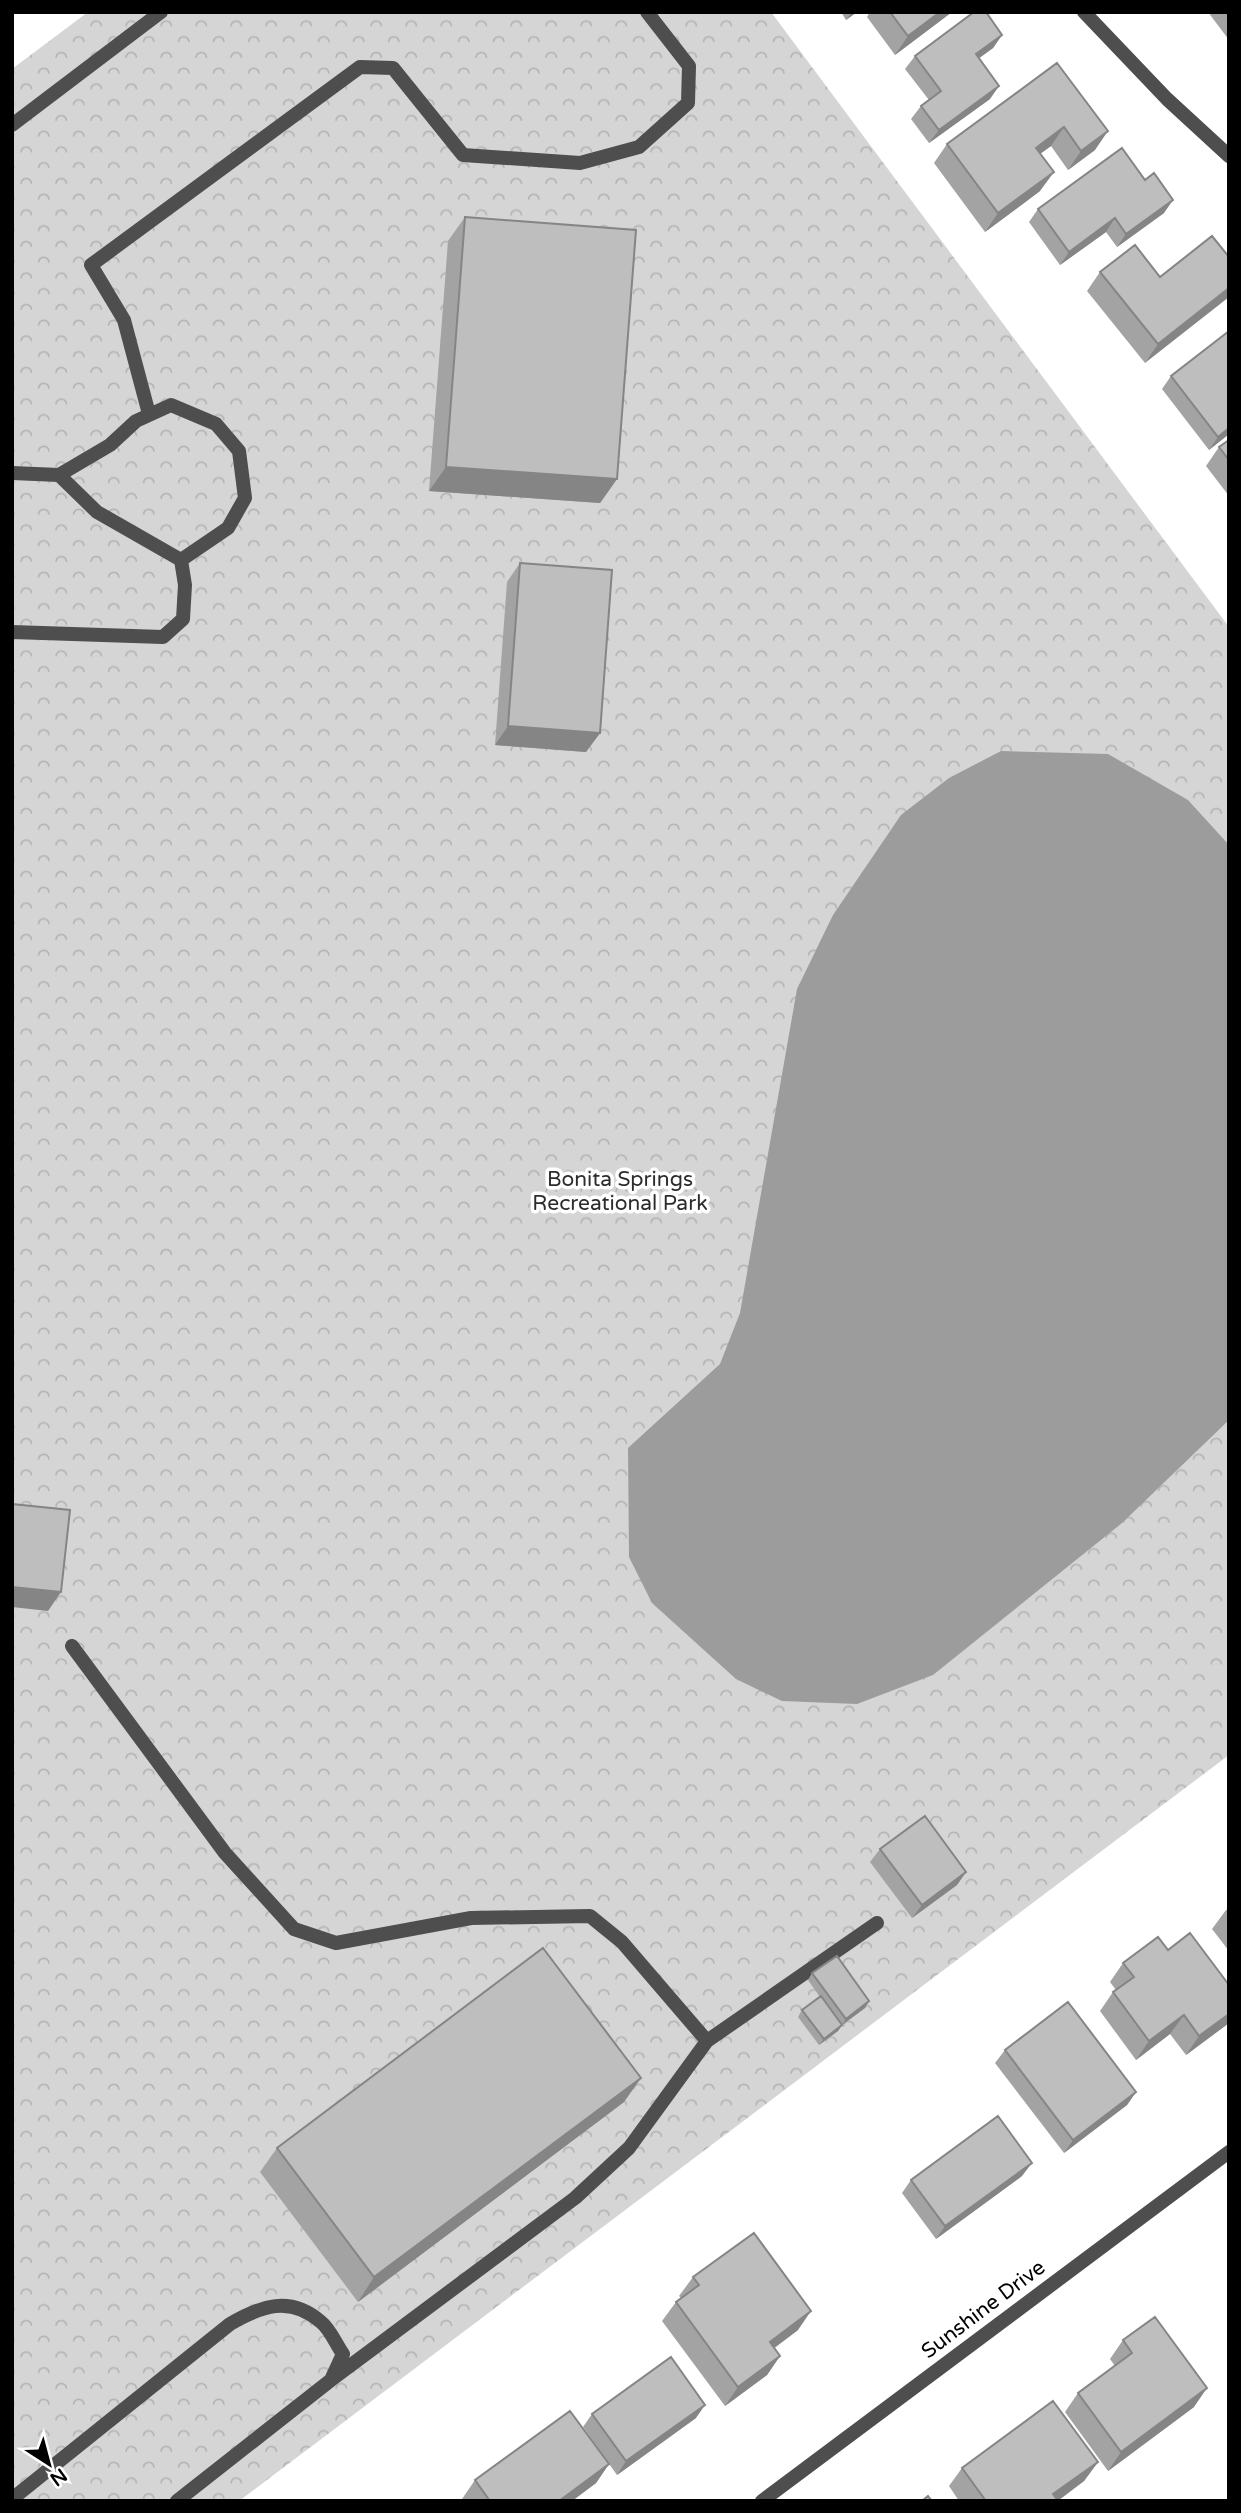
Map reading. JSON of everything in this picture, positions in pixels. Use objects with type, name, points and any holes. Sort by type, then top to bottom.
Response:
[{"type":"street","points":[[12,125],[161,12]]},
{"type":"street","points":[[149,414],[124,320],[91,265],[360,67],[393,68],[463,155],[580,163],[639,147],[688,103],[689,66],[647,12]]},
{"type":"street","points":[[1084,12],[1167,99],[1229,156]]},
{"type":"street","points":[[12,473],[59,475],[110,445],[136,421],[171,405],[216,424],[239,451],[245,498],[228,527],[181,561]]},
{"type":"street","points":[[59,475],[97,512],[181,561]]},
{"type":"street","points":[[12,632],[163,637],[183,619],[185,585],[181,561]]},
{"type":"street","points":[[72,1646],[225,1853],[294,1929],[337,1944],[471,1917],[590,1916],[622,1942],[707,2041]]},
{"type":"street","points":[[177,2501],[331,2380],[575,2198],[629,2148],[707,2041],[877,1923]]},
{"type":"street","name":"Sunshine Drive","points":[[762,2501],[1229,2152]]},
{"type":"street","points":[[12,2499],[230,2324],[258,2307],[288,2305],[321,2322],[343,2354],[331,2380]]},
{"type":"green space","name":"Bonita Springs Recreational Park","points":[[88,12],[771,12],[1229,627],[1229,1755],[239,2501],[12,2501],[12,69]]},
{"type":"shaded area","points":[[1001,751],[1108,754],[1188,800],[1229,845],[1229,1420],[1122,1523],[933,1675],[857,1704],[782,1701],[736,1679],[652,1603],[629,1557],[628,1448],[720,1364],[740,1313],[797,989],[833,915],[901,815],[949,778]]},
{"type":"building","points":[[890,12],[940,12],[908,36]]},
{"type":"building","points":[[974,12],[986,12],[1002,35],[976,54],[999,86],[939,130],[921,106],[941,91],[915,56]]},
{"type":"building","points":[[1057,63],[1108,131],[1081,151],[1064,127],[1036,148],[1054,172],[998,213],[947,144]]},
{"type":"building","points":[[1122,148],[1145,180],[1154,173],[1173,200],[1126,234],[1115,218],[1069,252],[1038,209]]},
{"type":"building","points":[[465,217],[636,230],[617,479],[446,467]]},
{"type":"building","points":[[1212,236],[1229,257],[1229,288],[1158,344],[1100,272],[1135,245],[1160,277]]},
{"type":"building","points":[[1229,331],[1229,428],[1218,437],[1171,376]]},
{"type":"building","points":[[1229,440],[1229,460],[1219,447]]},
{"type":"building","points":[[520,563],[612,570],[600,733],[508,726]]},
{"type":"building","points":[[12,1504],[70,1510],[61,1592],[12,1587]]},
{"type":"building","points":[[925,1816],[966,1872],[922,1905],[880,1849]]},
{"type":"building","points":[[1190,1933],[1229,1985],[1229,2014],[1199,2036],[1184,2015],[1149,2041],[1113,1992],[1134,1977],[1123,1963],[1158,1937],[1168,1950]]},
{"type":"building","points":[[543,1948],[641,2078],[374,2277],[277,2148]]},
{"type":"building","points":[[837,1956],[869,2001],[846,2019],[812,1973]]},
{"type":"building","points":[[821,1996],[842,2025],[824,2039],[802,2010]]},
{"type":"building","points":[[1068,2002],[1136,2092],[1073,2140],[1005,2050]]},
{"type":"building","points":[[998,2116],[1032,2163],[945,2226],[911,2180]]},
{"type":"building","points":[[754,2233],[811,2311],[770,2342],[780,2356],[738,2387],[676,2302],[699,2285],[693,2277]]},
{"type":"building","points":[[1155,2317],[1207,2388],[1121,2452],[1078,2393],[1132,2353],[1123,2340]]},
{"type":"building","points":[[671,2357],[705,2405],[626,2461],[592,2414]]},
{"type":"building","points":[[1053,2401],[1098,2462],[1053,2494],[1058,2501],[986,2501],[962,2468]]},
{"type":"building","points":[[570,2411],[609,2464],[559,2501],[490,2501],[475,2480]]}]
